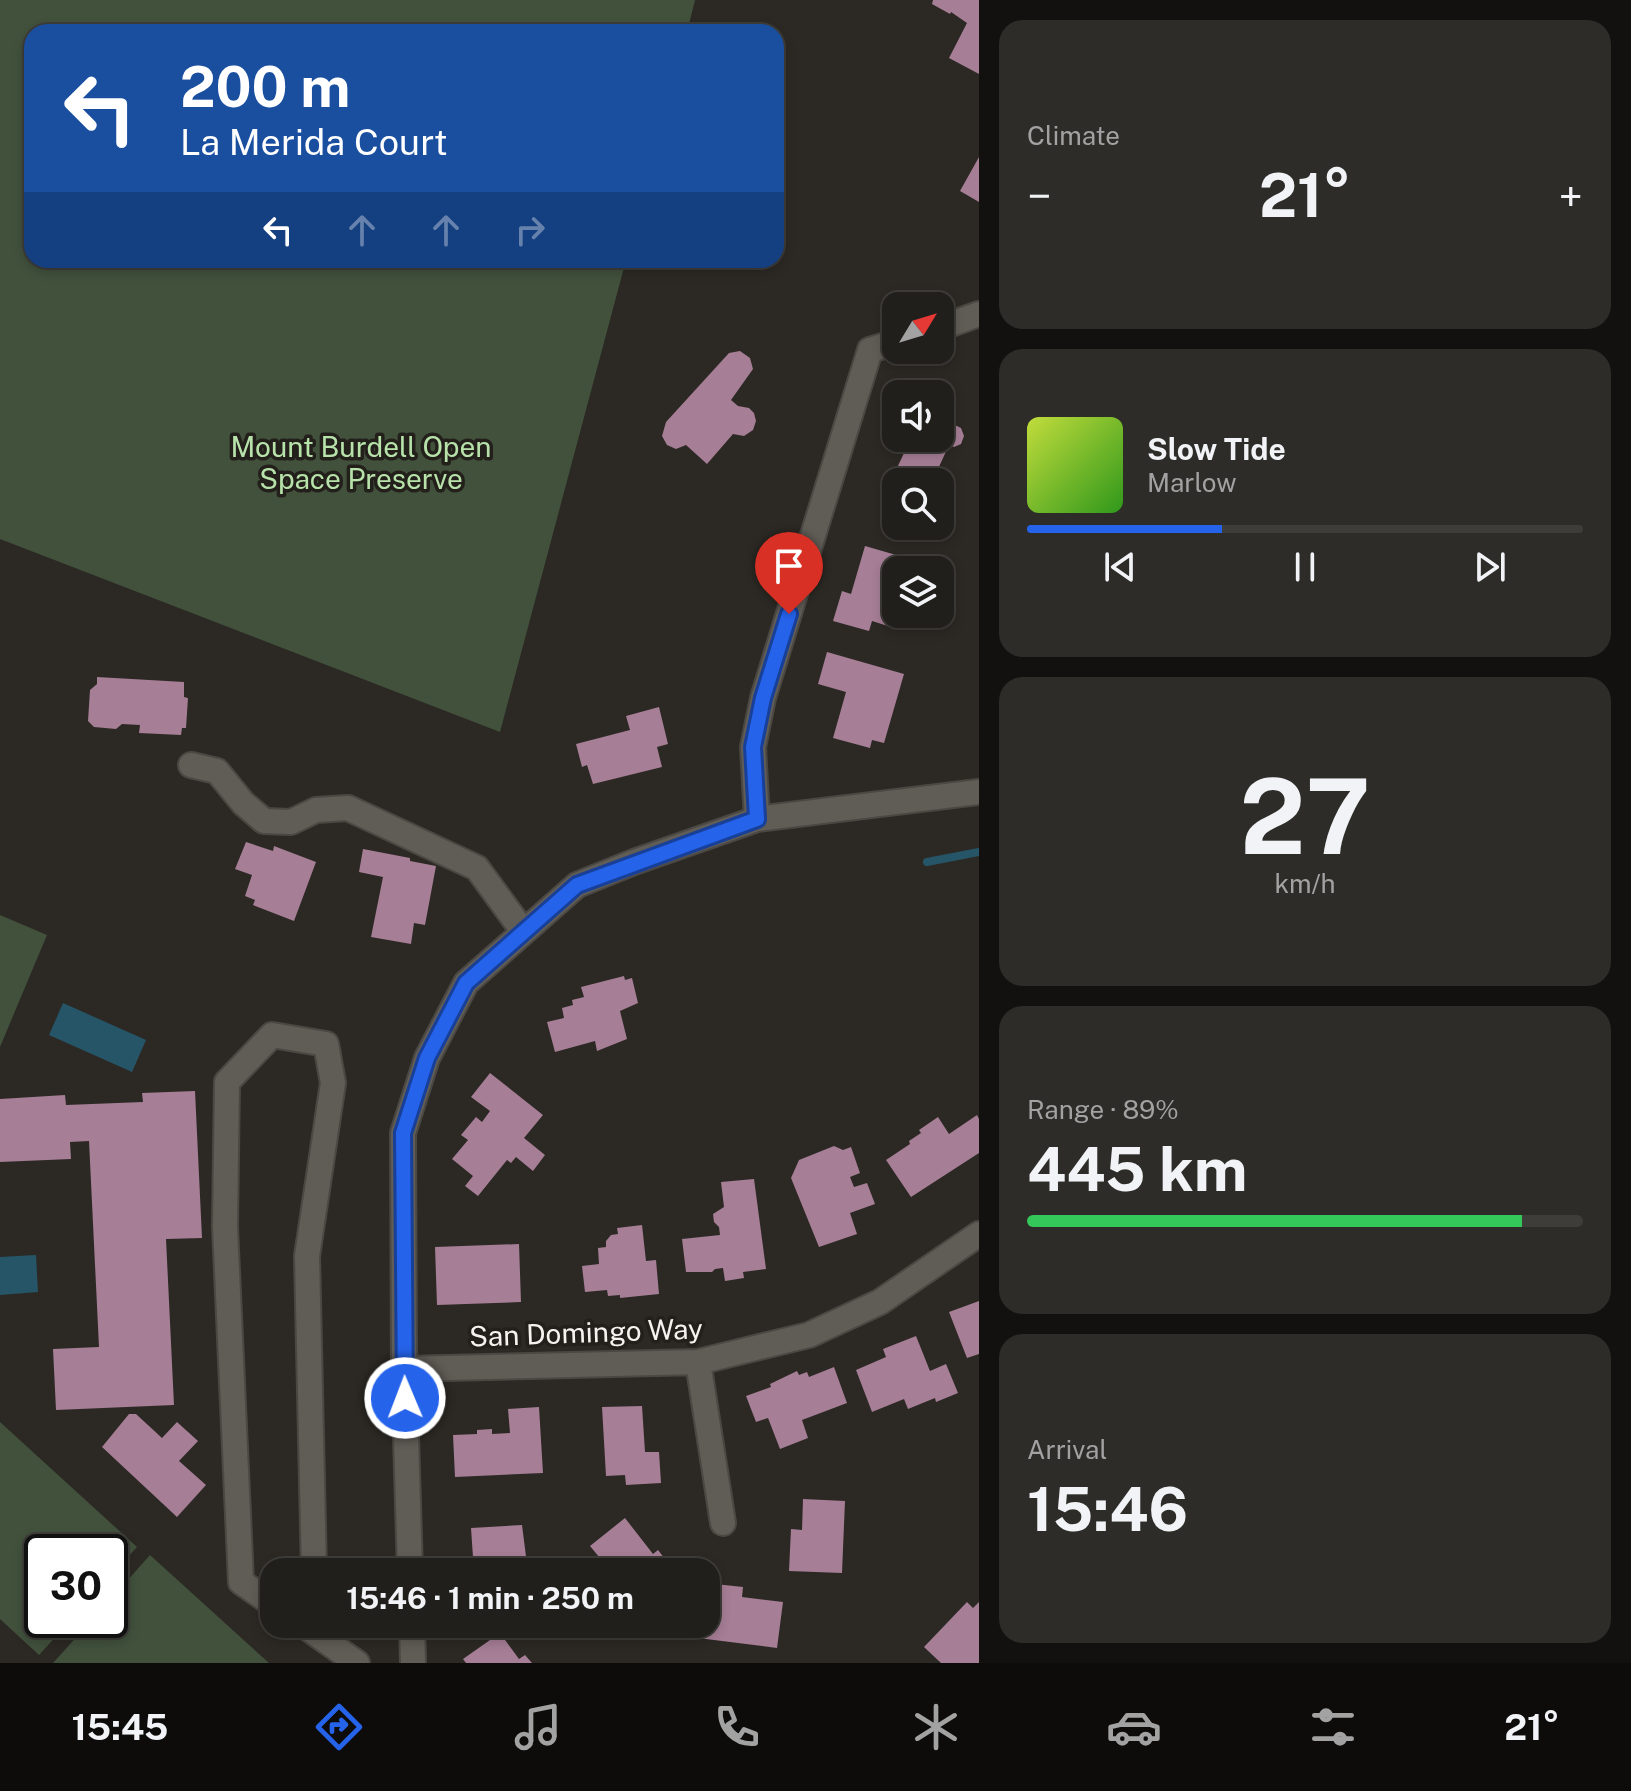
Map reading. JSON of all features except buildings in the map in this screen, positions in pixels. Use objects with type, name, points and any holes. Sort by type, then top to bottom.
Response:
[{"type":"street","points":[[954,323],[979,314]]},
{"type":"street","points":[[757,819],[753,747],[763,698],[870,350],[882,346]]},
{"type":"street","points":[[191,765],[217,771],[243,803],[264,821],[291,822],[316,810],[348,808],[477,868],[523,931]]},
{"type":"street","points":[[410,1558],[404,1369],[403,1133],[427,1058],[466,983],[577,885],[757,819],[979,792]]},
{"type":"street","points":[[260,1595],[241,1582],[225,1227],[227,1082],[272,1035],[326,1044],[333,1083],[307,1256],[314,1558]]},
{"type":"street","name":"San Domingo Way","points":[[404,1369],[698,1362],[809,1335],[880,1302],[979,1234]]},
{"type":"street","points":[[698,1362],[723,1523]]},
{"type":"street","points":[[325,1638],[357,1663]]},
{"type":"street","points":[[412,1638],[413,1663]]},
{"type":"green space","name":"Mount Burdell Open Space Preserve","points":[[0,0],[695,0],[689,24],[24,24],[24,268],[624,268],[500,732],[0,539]]},
{"type":"green space","points":[[0,915],[47,935],[0,1047]]},
{"type":"green space","points":[[0,1422],[123,1534],[24,1534],[24,1638],[55,1638],[39,1655],[0,1619]]},
{"type":"green space","points":[[128,1539],[137,1547],[128,1557]]},
{"type":"green space","points":[[150,1555],[269,1663],[53,1663],[76,1638],[128,1638],[128,1580]]},
{"type":"water","points":[[63,1003],[146,1040],[132,1072],[49,1035]]},
{"type":"water","points":[[36,1255],[38,1292],[0,1295],[0,1257]]},
{"type":"waterway","points":[[927,862],[979,852]]},
{"type":"route","points":[[405,1398],[403,1133],[427,1058],[466,983],[577,885],[757,819],[753,747],[763,698],[789,614]]}]
